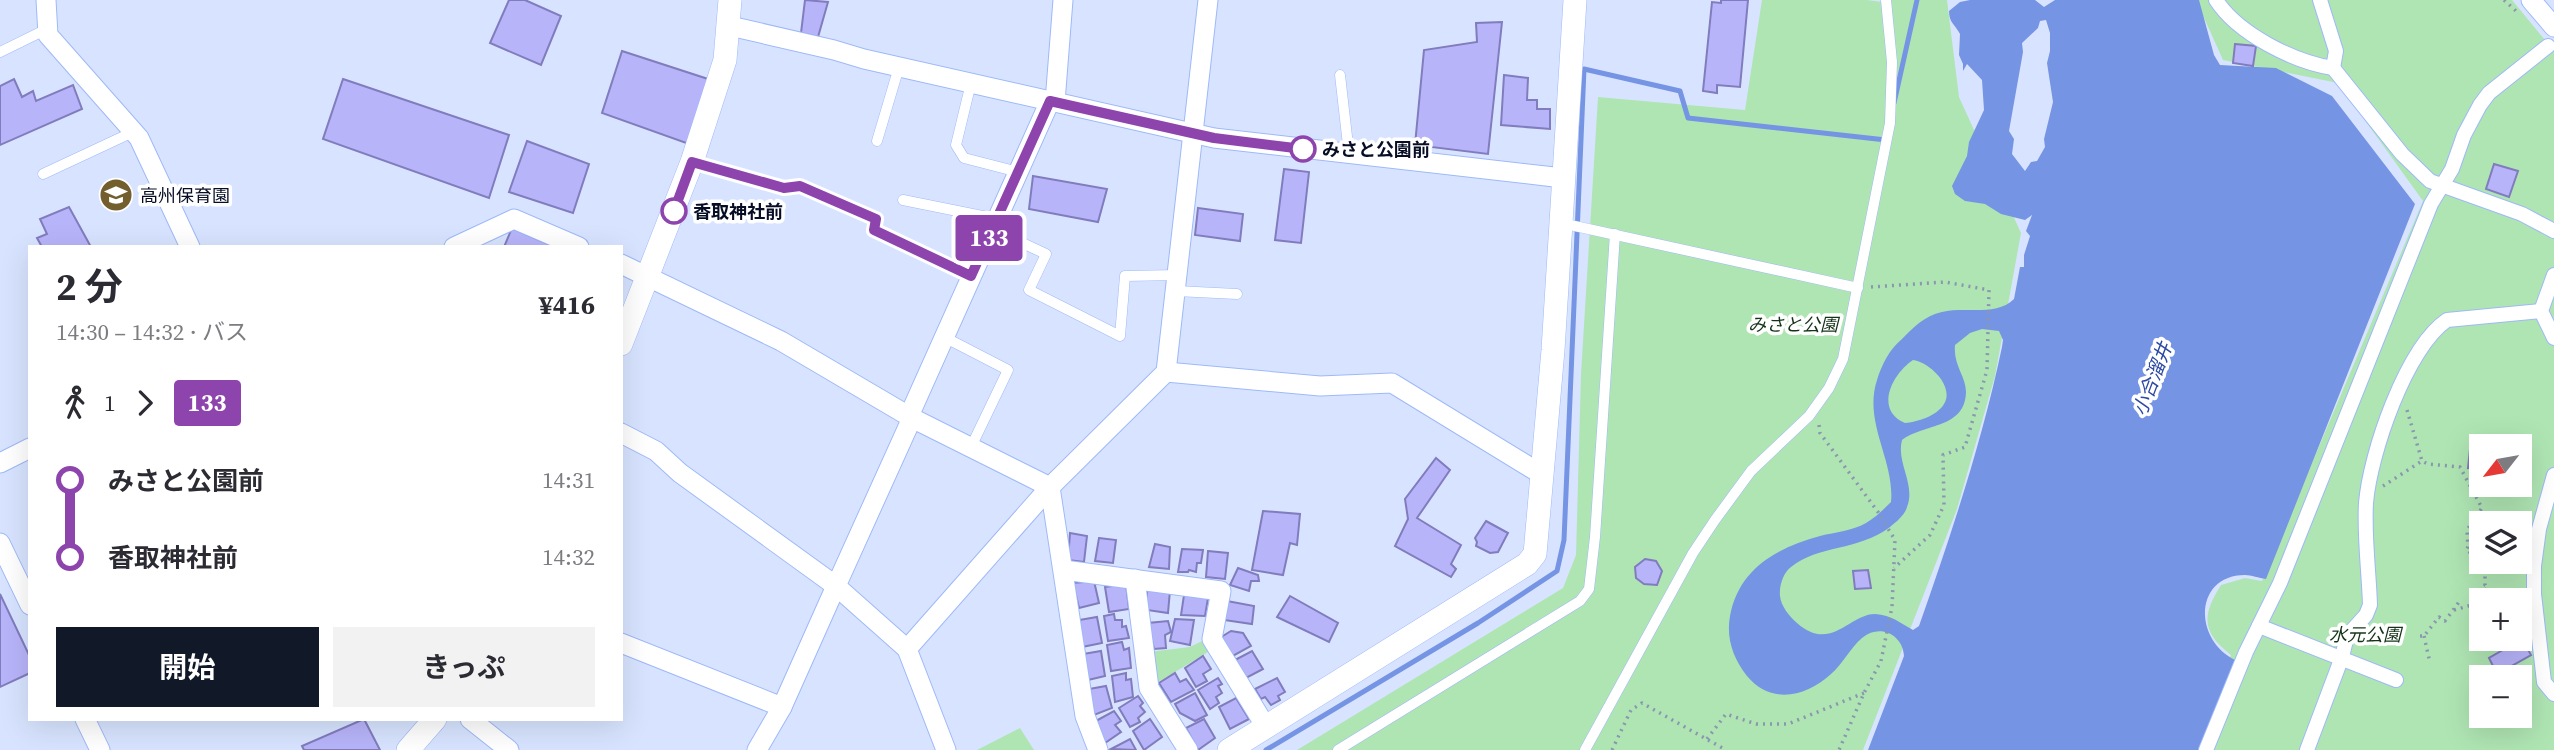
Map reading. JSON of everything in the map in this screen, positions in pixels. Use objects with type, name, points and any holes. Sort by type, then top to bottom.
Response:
[{"type":"street","points":[[46,0],[48,35],[139,138],[189,245]]},
{"type":"street","points":[[623,339],[692,162],[725,60],[730,26],[730,0]]},
{"type":"street","points":[[757,750],[782,707],[971,276],[1053,101],[1063,0]]},
{"type":"street","points":[[907,649],[1050,487],[1166,372],[1208,0]]},
{"type":"street","points":[[1229,750],[1527,564],[1535,554],[1553,350],[1575,0]]},
{"type":"street","points":[[2216,0],[2227,16],[2265,43],[2316,65],[2333,68],[2414,167],[2430,181],[2522,214],[2554,231]]},
{"type":"street","points":[[2320,0],[2336,51],[2333,68]]},
{"type":"street","points":[[2531,0],[2554,27]]},
{"type":"street","points":[[730,26],[1194,135],[1563,178]]},
{"type":"street","points":[[2206,750],[2280,583],[2431,204],[2452,169],[2464,135],[2489,93],[2548,46]]},
{"type":"street","points":[[458,245],[514,219],[574,245]]},
{"type":"street","points":[[623,265],[781,341],[910,417],[1050,487]]},
{"type":"street","points":[[2554,275],[2540,311],[2554,338]]},
{"type":"street","points":[[2307,750],[2342,657],[2347,636],[2366,615],[2370,605],[2367,495],[2383,428],[2408,371],[2436,327],[2447,320],[2540,311]]},
{"type":"street","points":[[1166,372],[1320,386],[1392,383],[1541,474]]},
{"type":"street","points":[[623,434],[656,451],[680,473],[836,586],[907,649],[946,750]]},
{"type":"street","points":[[0,463],[28,449]]},
{"type":"street","points":[[2554,475],[2539,529],[2534,566],[2534,594],[2548,667],[2544,682],[2554,694]]},
{"type":"street","points":[[1050,487],[1085,716],[1098,750]]},
{"type":"street","points":[[0,543],[28,601]]},
{"type":"street","points":[[1064,570],[1221,591],[1212,639],[1266,727]]},
{"type":"street","points":[[1135,579],[1149,688],[1188,750]]},
{"type":"street","points":[[2259,626],[2396,680]]},
{"type":"street","points":[[623,644],[782,707]]},
{"type":"street","points":[[86,721],[100,750]]},
{"type":"street","points":[[473,721],[509,750]]},
{"type":"lane","points":[[1585,750],[1693,553],[1751,471],[1809,416],[1829,388],[1843,359],[1890,123],[1892,62],[1886,0]]},
{"type":"lane","points":[[0,52],[48,28]]},
{"type":"lane","points":[[877,141],[899,67]]},
{"type":"lane","points":[[1340,75],[1349,154]]},
{"type":"lane","points":[[971,83],[957,145],[964,158],[1018,172]]},
{"type":"lane","points":[[43,174],[133,132]]},
{"type":"lane","points":[[692,162],[784,188],[800,186],[876,219],[874,230],[971,276]]},
{"type":"lane","points":[[903,200],[995,224],[1046,254],[1029,290],[1120,335],[1125,276],[1237,294]]},
{"type":"lane","points":[[1562,223],[1858,288]]},
{"type":"lane","points":[[1338,750],[1580,601],[1589,589],[1615,234]]},
{"type":"lane","points":[[944,337],[1008,370],[971,447]]},
{"type":"path","points":[[1858,288],[1945,282],[1989,290],[1987,370],[1965,447],[1944,454],[1944,505],[1930,535],[1894,568]]},
{"type":"path","points":[[2398,393],[2406,408],[2422,461],[2460,467],[2482,508],[2480,511]]},
{"type":"path","points":[[1815,406],[1820,433],[1878,512],[1895,540],[1892,607],[1881,661],[1839,750]]},
{"type":"path","points":[[2367,495],[2422,461]]},
{"type":"path","points":[[2469,527],[2466,550],[2469,552]]},
{"type":"path","points":[[2454,610],[2479,603],[2478,598],[2488,587],[2485,585],[2484,574]]},
{"type":"path","points":[[2430,663],[2422,636],[2439,617],[2445,621],[2459,602]]},
{"type":"path","points":[[1707,739],[1726,714],[1756,724],[1788,723],[1864,693]]},
{"type":"path","points":[[1612,750],[1631,710],[1642,704],[1726,750]]},
{"type":"green space","name":"みさと公園","points":[[1762,0],[1947,0],[1959,97],[2021,233],[1995,376],[1957,509],[1863,750],[1297,750],[1563,588],[1576,555],[1581,374],[1598,97],[1745,110]]},
{"type":"green space","name":"水元公園","points":[[2196,0],[2512,0],[2554,51],[2554,750],[2191,750],[2231,655],[2214,639],[2210,631],[2210,605],[2221,585],[2245,578],[2262,581],[2423,201],[2338,83],[2223,60]]},
{"type":"green space","points":[[1208,638],[1213,649],[1155,684],[1149,652],[1190,647]]},
{"type":"green space","points":[[1020,728],[1034,750],[977,750]]},
{"type":"water","name":"小合溜井","points":[[2035,0],[2044,7],[2055,0],[2199,0],[2214,55],[2220,65],[2276,68],[2332,96],[2415,204],[2266,579],[2245,575],[2228,578],[2216,585],[2209,596],[2205,609],[2211,637],[2221,650],[2235,660],[2198,750],[1868,750],[1904,656],[1900,642],[1895,637],[1883,632],[1869,634],[1858,642],[1835,670],[1821,682],[1811,688],[1789,694],[1767,691],[1756,685],[1734,655],[1729,624],[1735,599],[1742,585],[1762,562],[1804,541],[1861,526],[1891,502],[1889,471],[1876,426],[1874,396],[1881,368],[1893,348],[1930,316],[1951,310],[1998,308],[2014,299],[2020,267],[2024,267],[2024,255],[2030,236],[2026,231],[2032,215],[2025,220],[2001,214],[1985,204],[1965,201],[1955,194],[1952,186],[1967,156],[1969,142],[1984,110],[1982,80],[1967,64],[1963,71],[1959,55],[1960,34],[1949,15],[1949,11],[1960,2]],"holes":[[[2046,20],[2050,33],[2047,63],[2053,102],[2044,139],[2045,147],[2037,161],[2031,162],[2025,171],[2012,154],[2014,139],[2009,131],[2023,52],[2022,43],[2038,28],[2040,21]],[[1982,329],[1999,331],[2003,340],[2002,347],[1965,488],[1919,626],[1913,630],[1891,618],[1875,614],[1830,633],[1809,631],[1794,620],[1782,603],[1780,592],[1784,576],[1802,560],[1878,535],[1902,516],[1909,498],[1902,440],[1942,424],[1959,413],[1966,392],[1956,359],[1955,345],[1970,333]],[[1913,360],[1926,365],[1939,376],[1946,390],[1941,408],[1921,420],[1905,423],[1890,410],[1888,401],[1893,383]]]},
{"type":"building","points":[[509,0],[525,0],[561,16],[541,65],[490,43]]},
{"type":"building","points":[[805,0],[828,2],[818,37],[801,33]]},
{"type":"building","points":[[1721,0],[1748,0],[1740,87],[1717,85],[1717,93],[1703,91],[1712,2],[1721,3]]},
{"type":"building","points":[[1502,22],[1488,154],[1415,145],[1424,50],[1477,42],[1476,23]]},
{"type":"building","points":[[2235,44],[2256,46],[2253,66],[2233,63]]},
{"type":"building","points":[[622,51],[708,79],[689,144],[602,113]]},
{"type":"building","points":[[1504,75],[1528,78],[1527,100],[1537,100],[1537,109],[1550,109],[1550,129],[1501,125]]},
{"type":"building","points":[[14,79],[22,97],[33,91],[36,101],[73,85],[82,109],[0,145],[0,86]]},
{"type":"building","points":[[343,79],[509,135],[489,198],[323,139]]},
{"type":"building","points":[[527,141],[589,164],[573,213],[509,192]]},
{"type":"building","points":[[2494,164],[2518,171],[2509,197],[2486,189]]},
{"type":"building","points":[[1284,169],[1309,172],[1301,243],[1275,240]]},
{"type":"building","points":[[1033,176],[1107,189],[1098,222],[1029,209]]},
{"type":"building","points":[[69,207],[90,245],[41,245],[37,238],[47,234],[40,219]]},
{"type":"building","points":[[1198,208],[1243,214],[1240,241],[1195,235]]},
{"type":"building","points":[[512,228],[550,245],[505,245]]},
{"type":"building","points":[[1436,458],[1450,470],[1417,518],[1461,545],[1451,564],[1456,569],[1451,577],[1395,546],[1408,519],[1405,499]]},
{"type":"building","points":[[1263,511],[1300,514],[1297,545],[1290,543],[1283,575],[1252,570]]},
{"type":"building","points":[[1486,521],[1508,533],[1498,552],[1490,553],[1476,546],[1475,538]]},
{"type":"building","points":[[1070,533],[1087,536],[1084,562],[1068,560]]},
{"type":"building","points":[[1099,538],[1116,540],[1113,563],[1095,561]]},
{"type":"building","points":[[1155,544],[1170,547],[1169,569],[1149,567]]},
{"type":"building","points":[[1182,549],[1203,550],[1196,572],[1178,572]]},
{"type":"building","points":[[1208,551],[1228,553],[1225,579],[1206,577]]},
{"type":"building","points":[[1645,559],[1656,561],[1662,571],[1657,585],[1644,584],[1636,578],[1635,567]]},
{"type":"building","points":[[1238,568],[1258,575],[1259,581],[1251,581],[1249,591],[1230,585]]},
{"type":"building","points":[[1868,570],[1871,588],[1855,589],[1853,571]]},
{"type":"building","points":[[1094,581],[1099,603],[1079,608],[1073,583]]},
{"type":"building","points":[[1126,584],[1129,609],[1109,612],[1105,587]]},
{"type":"building","points":[[1147,587],[1170,590],[1168,613],[1147,610]]},
{"type":"building","points":[[0,594],[28,653],[28,674],[0,687]]},
{"type":"building","points":[[1184,595],[1208,598],[1205,616],[1181,615]]},
{"type":"building","points":[[1290,596],[1338,623],[1329,642],[1277,617]]},
{"type":"building","points":[[1227,601],[1254,606],[1252,624],[1224,620]]},
{"type":"building","points":[[1114,614],[1115,620],[1122,620],[1122,627],[1126,626],[1129,638],[1108,641],[1104,616]]},
{"type":"building","points":[[1097,617],[1102,643],[1082,647],[1079,620]]},
{"type":"building","points":[[1175,619],[1194,620],[1190,645],[1170,641]]},
{"type":"building","points":[[1168,621],[1171,632],[1165,635],[1166,648],[1154,649],[1148,623]]},
{"type":"building","points":[[1231,631],[1243,633],[1251,646],[1231,657],[1218,639]]},
{"type":"building","points":[[1122,642],[1124,650],[1129,648],[1131,668],[1111,671],[1107,645]]},
{"type":"building","points":[[1101,651],[1105,676],[1088,680],[1083,654]]},
{"type":"building","points":[[1252,651],[1263,669],[1246,678],[1235,660]]},
{"type":"building","points":[[2501,651],[2529,651],[2531,655],[2513,665],[2492,665],[2489,658]]},
{"type":"building","points":[[1203,656],[1211,669],[1203,674],[1207,681],[1196,687],[1185,668]]},
{"type":"building","points":[[1126,673],[1126,680],[1131,679],[1133,697],[1115,702],[1112,676]]},
{"type":"building","points":[[1175,673],[1180,682],[1186,679],[1194,690],[1171,702],[1159,683]]},
{"type":"building","points":[[1218,678],[1222,684],[1218,686],[1222,693],[1216,697],[1219,703],[1210,709],[1198,690]]},
{"type":"building","points":[[1277,678],[1285,692],[1278,696],[1280,700],[1271,705],[1265,697],[1261,699],[1255,689]]},
{"type":"building","points":[[1106,686],[1112,708],[1094,715],[1089,689]]},
{"type":"building","points":[[1195,693],[1207,715],[1195,721],[1180,713],[1175,704]]},
{"type":"building","points":[[1138,696],[1143,703],[1140,706],[1145,712],[1138,718],[1140,722],[1130,727],[1119,708]]},
{"type":"building","points":[[1236,698],[1249,719],[1230,729],[1219,707]]},
{"type":"building","points":[[1114,711],[1121,721],[1115,725],[1121,732],[1105,743],[1094,722]]},
{"type":"building","points":[[1150,719],[1162,737],[1144,750],[1133,731]]},
{"type":"building","points":[[1204,719],[1215,738],[1198,750],[1186,728]]},
{"type":"building","points":[[365,721],[380,750],[304,750],[302,746]]},
{"type":"building","points":[[1130,739],[1136,750],[1111,749]]},
{"type":"waterway","points":[[1894,103],[1917,0]]},
{"type":"waterway","points":[[1266,750],[1478,623],[1557,571],[1564,540],[1584,69],[1680,91],[1688,118],[1886,140]]},
{"type":"bus line","name":"133","points":[[674,211],[692,162],[784,188],[800,186],[876,219],[874,230],[971,276],[1050,101],[1194,135],[1303,149]]},
{"type":"place","name":"みさと公園前","points":[[1303,149]]},
{"type":"place","name":"高州保育園","points":[[116,195]]},
{"type":"place","name":"香取神社前","points":[[674,211]]}]
